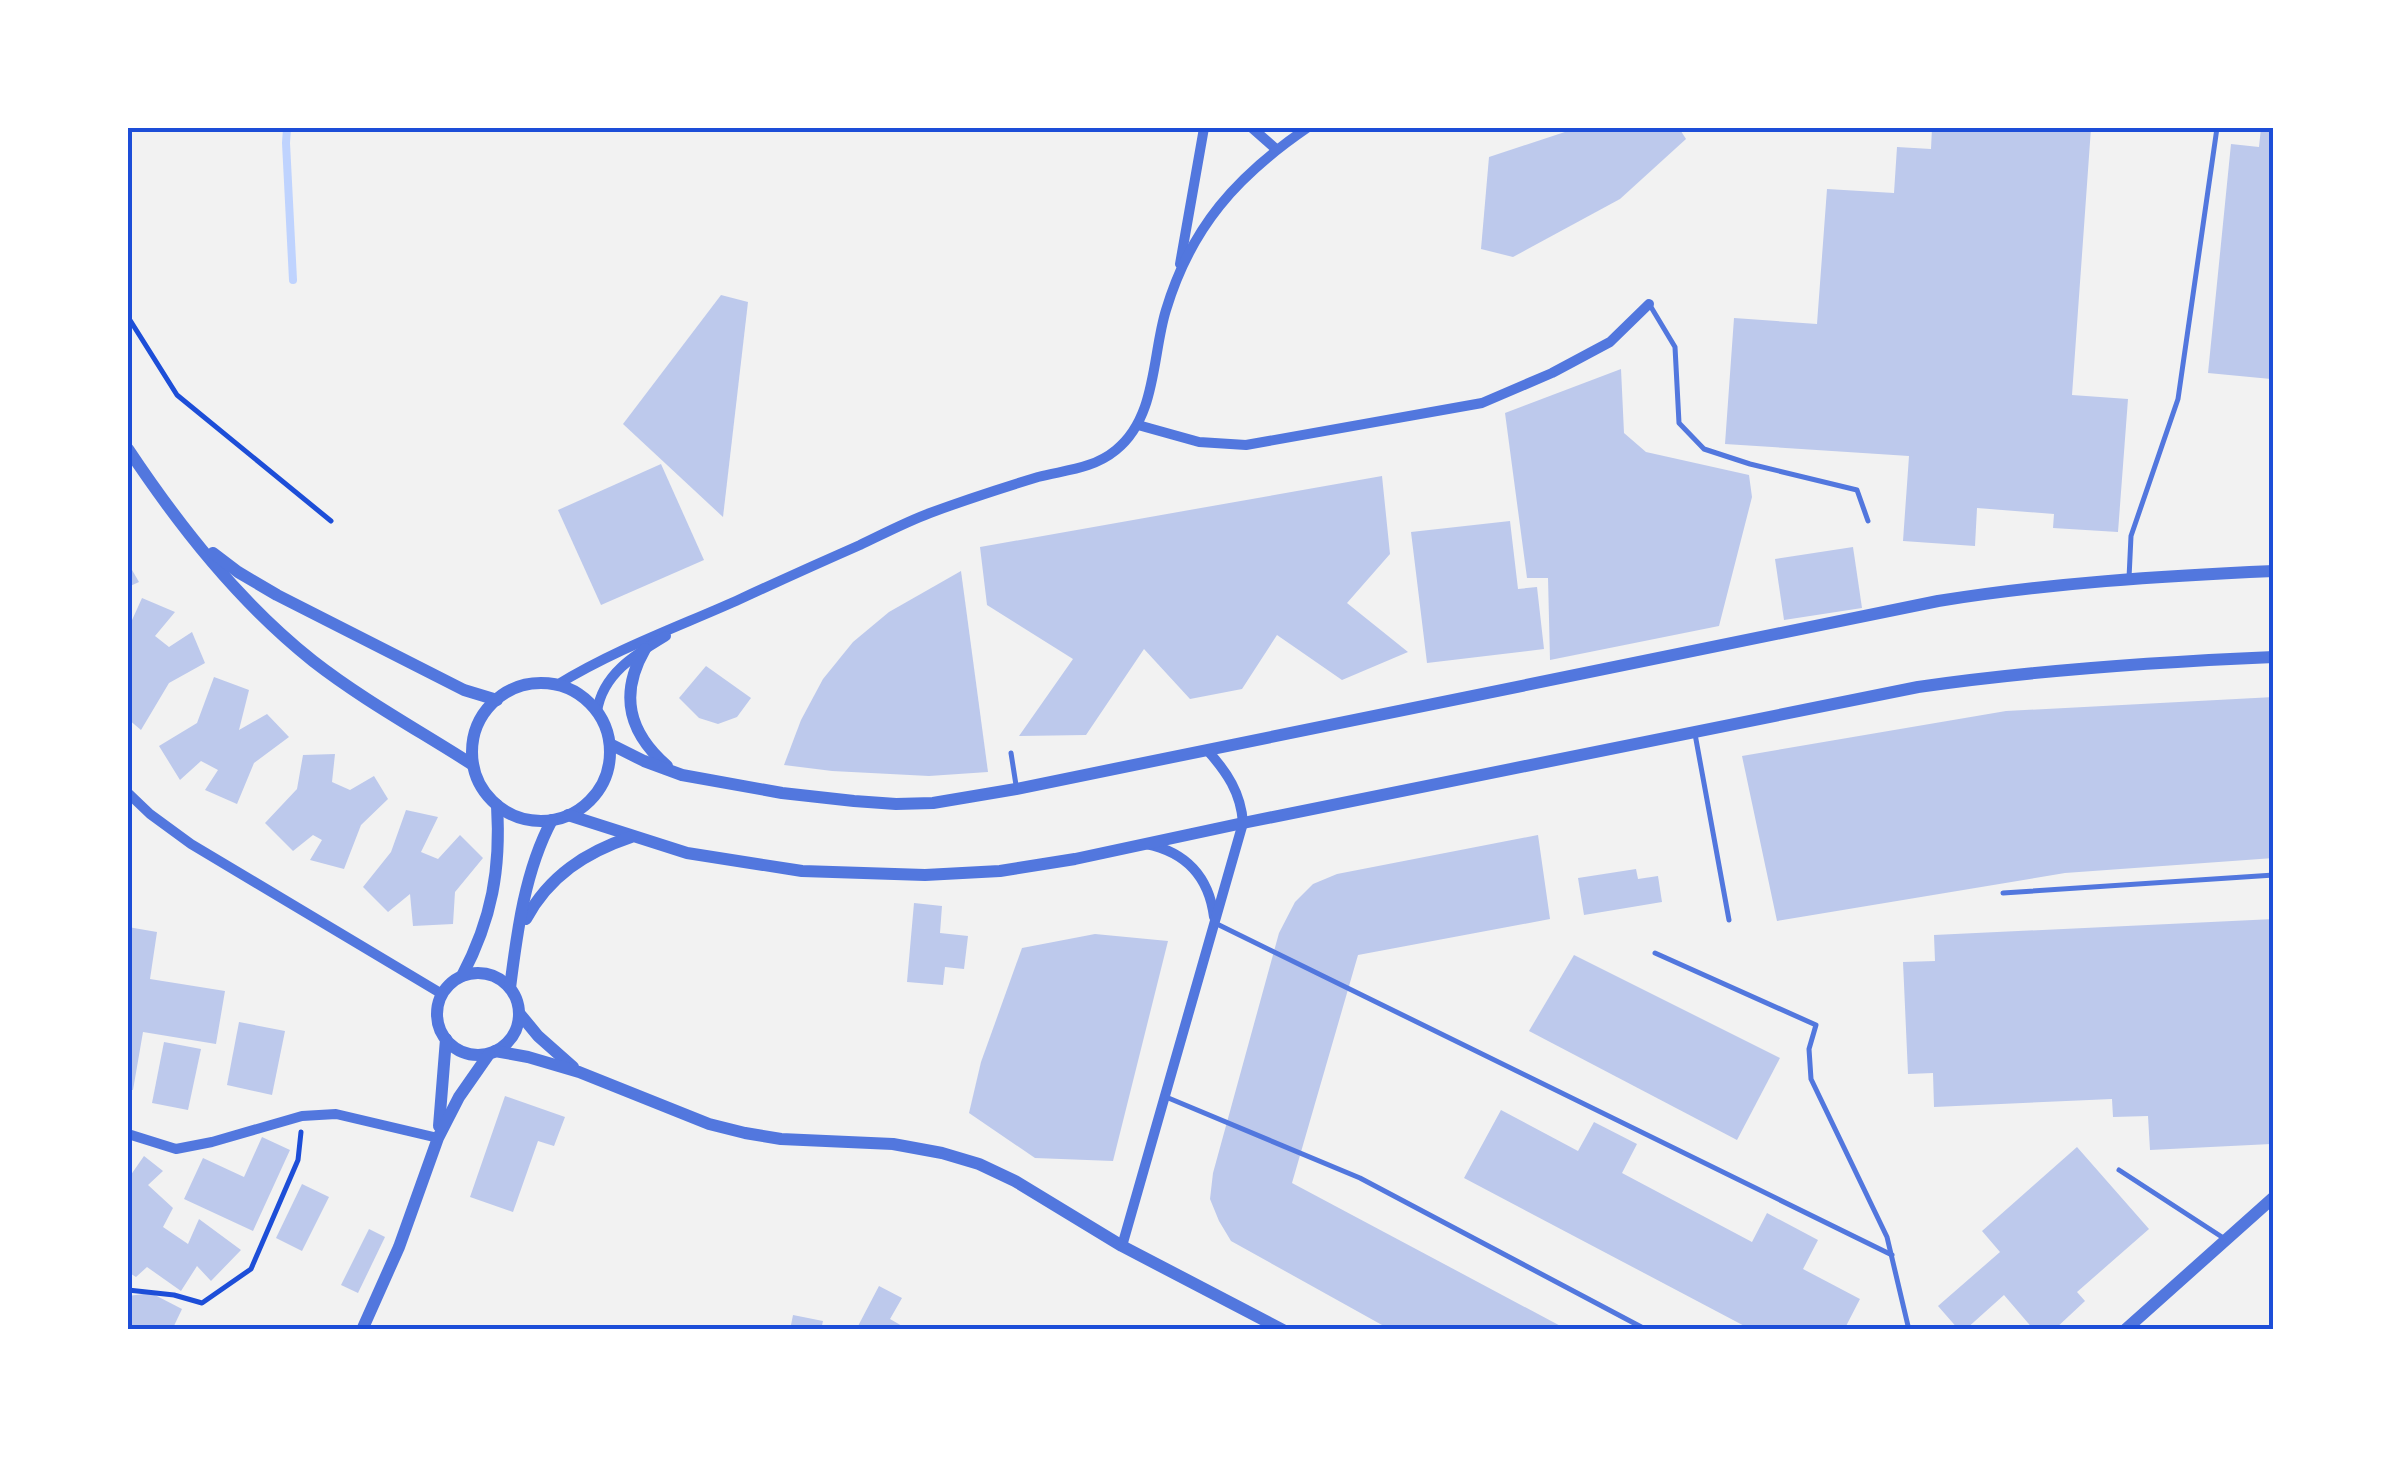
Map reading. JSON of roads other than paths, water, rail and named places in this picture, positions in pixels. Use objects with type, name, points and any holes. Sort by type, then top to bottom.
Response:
[{"type":"street","points":[[1177,282],[1204,128]]},
{"type":"street","points":[[1252,128],[1276,149]]},
{"type":"street","points":[[557,685],[609,656],[928,514],[1041,476],[1087,467],[1116,450],[1138,424],[1166,310],[1184,262],[1208,220],[1276,149],[1307,128]]},
{"type":"street","points":[[1138,424],[1199,442],[1246,445],[1482,403],[1552,373],[1610,342],[1649,304]]},
{"type":"street","points":[[128,449],[187,534],[238,590],[313,661],[474,765]]},
{"type":"street","points":[[187,534],[277,595],[464,690],[497,700]]},
{"type":"street","points":[[610,744],[682,774],[782,793],[896,804],[934,803],[1938,600],[2129,578],[2274,571]]},
{"type":"street","points":[[598,712],[602,694],[613,676],[688,622]]},
{"type":"street","points":[[645,650],[632,677],[632,715],[648,748],[682,774]]},
{"type":"street","points":[[568,816],[687,853],[739,863],[802,871],[925,875],[1000,871],[1918,687],[2008,674],[2156,662],[2274,658]]},
{"type":"street","points":[[557,685],[579,694],[598,712],[606,727],[610,760],[603,784],[586,805],[552,820],[519,818],[496,805],[482,787],[472,750],[475,732],[497,700],[524,686],[557,685]]},
{"type":"street","points":[[1122,1246],[1243,823],[1233,783],[1207,750]]},
{"type":"street","points":[[128,793],[191,844],[442,994]]},
{"type":"street","points":[[462,976],[479,944],[490,906],[498,854],[496,805]]},
{"type":"street","points":[[510,988],[535,862],[552,820]]},
{"type":"street","points":[[518,935],[554,878],[593,852],[631,837]]},
{"type":"street","points":[[1145,844],[1173,852],[1194,868],[1207,888],[1214,923]]},
{"type":"street","points":[[362,1330],[399,1247],[438,1138],[459,1097],[492,1052],[511,1038],[518,1026],[520,1013],[510,988],[500,979],[474,972],[450,983],[436,1014],[446,1040],[468,1054],[492,1052],[528,1057],[745,1133],[782,1139],[893,1144],[979,1164],[1016,1181],[1122,1246],[1283,1330]]},
{"type":"street","points":[[520,1013],[538,1036],[579,1072]]},
{"type":"street","points":[[438,1138],[446,1040]]},
{"type":"street","points":[[128,1134],[176,1150],[302,1116],[336,1114],[438,1138]]},
{"type":"street","points":[[2125,1330],[2274,1198]]},
{"type":"lane","points":[[2129,578],[2131,536],[2178,399],[2216,128]]},
{"type":"lane","points":[[1649,304],[1675,348],[1678,422],[1704,449],[1858,490],[1868,521]]},
{"type":"lane","points":[[1694,731],[1729,920]]},
{"type":"lane","points":[[1011,753],[1016,789]]},
{"type":"lane","points":[[2003,893],[2274,875]]},
{"type":"lane","points":[[1214,923],[1892,1255]]},
{"type":"lane","points":[[1656,952],[1816,1025],[1810,1050],[1811,1079],[1887,1236],[1909,1330]]},
{"type":"lane","points":[[1166,1097],[1360,1178],[1646,1330]]},
{"type":"lane","points":[[2119,1170],[2226,1240]]},
{"type":"waterway","points":[[287,128],[293,280]]}]
